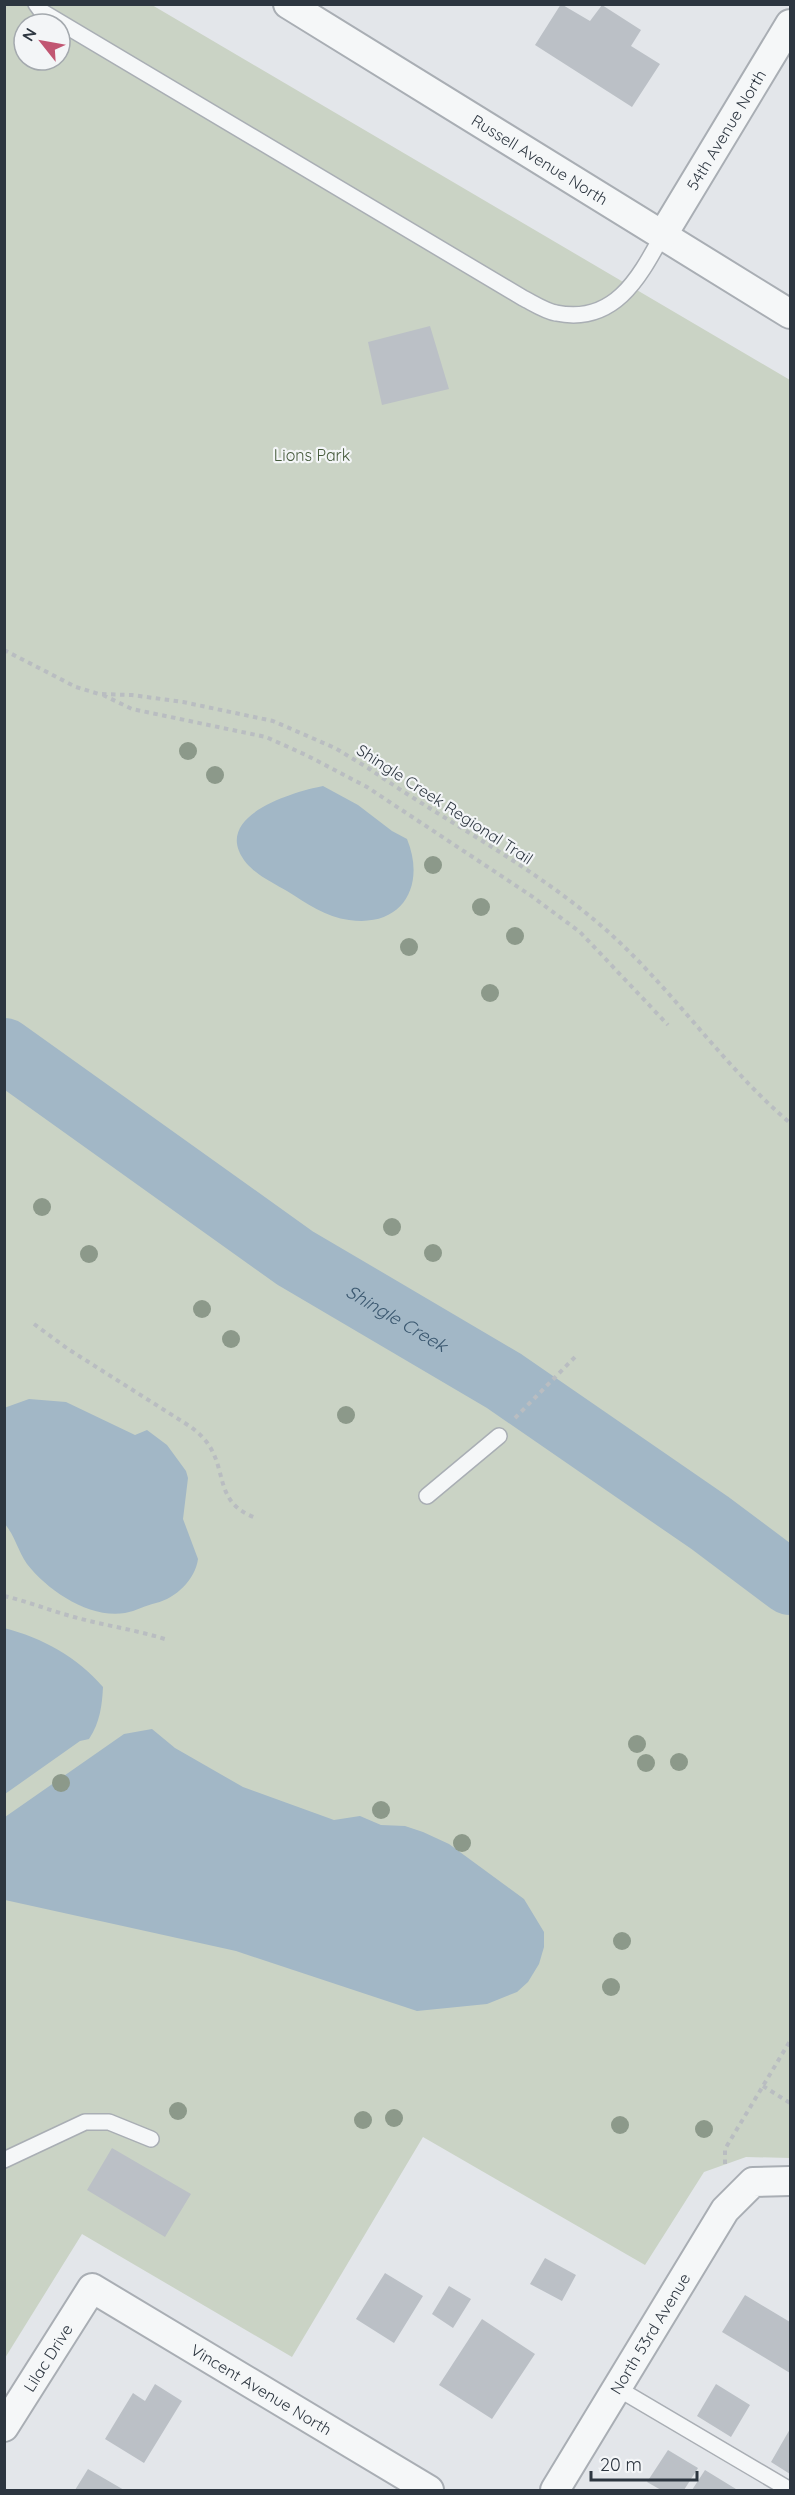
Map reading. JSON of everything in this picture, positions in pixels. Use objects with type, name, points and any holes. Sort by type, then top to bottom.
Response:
[{"type":"street","name":"Russell Avenue North","points":[[288,4],[790,314]]},
{"type":"street","name":"54th Avenue North","points":[[662,236],[790,24]]},
{"type":"street","name":"North 53rd Avenue","points":[[555,2490],[725,2210],[753,2182],[790,2181]]},
{"type":"street","name":"Lilac Drive","points":[[4,2427],[92,2288]]},
{"type":"street","name":"Vincent Avenue North","points":[[92,2288],[429,2490]]},
{"type":"lane","points":[[36,4],[41,10],[523,298],[556,313],[586,314],[617,302],[638,278],[662,236]]},
{"type":"lane","points":[[426,1496],[499,1436]]},
{"type":"lane","points":[[4,2160],[85,2122],[109,2122],[151,2139]]},
{"type":"lane","points":[[617,2388],[790,2490]]},
{"type":"path","name":"Shingle Creek Regional Trail","points":[[4,651],[76,687],[99,694],[132,695],[183,702],[273,721],[335,748],[577,904],[644,968],[755,1093],[790,1123]]},
{"type":"path","points":[[99,694],[132,709],[266,737],[367,787],[530,895],[580,932],[668,1025]]},
{"type":"path","points":[[34,1324],[68,1349],[191,1427],[206,1440],[231,1502],[239,1512],[256,1518]]},
{"type":"path","points":[[499,1436],[575,1357]]},
{"type":"path","points":[[4,1596],[68,1616],[106,1622],[168,1640]]},
{"type":"path","points":[[725,2210],[725,2149],[790,2041]]},
{"type":"path","points":[[763,2086],[790,2103]]},
{"type":"green space","name":"Lions Park","points":[[5,5],[152,5],[790,380],[790,2158],[746,2157],[704,2172],[645,2265],[423,2137],[292,2357],[82,2234],[5,2358]]},
{"type":"water","points":[[323,786],[358,805],[392,831],[407,839],[414,872],[411,887],[405,900],[396,910],[384,917],[368,921],[349,920],[324,913],[260,875],[247,864],[239,851],[237,837],[242,825],[252,815],[281,798]]},
{"type":"water","points":[[29,1399],[66,1402],[135,1435],[147,1430],[167,1445],[186,1471],[188,1478],[183,1519],[198,1559],[189,1581],[171,1597],[125,1613],[98,1612],[58,1593],[27,1564],[5,1524],[4,1408]]},
{"type":"water","points":[[4,1628],[32,1637],[58,1650],[93,1676],[103,1687],[100,1714],[89,1739],[80,1741],[5,1794]]},
{"type":"water","points":[[152,1729],[175,1748],[243,1787],[334,1820],[360,1816],[381,1825],[405,1826],[449,1844],[524,1899],[544,1932],[544,1947],[539,1964],[528,1982],[517,1992],[487,2004],[417,2011],[236,1951],[5,1900],[5,1817],[124,1734]]},
{"type":"building","points":[[561,4],[590,21],[602,5],[641,30],[631,46],[660,64],[632,107],[535,45]]},
{"type":"building","points":[[430,326],[449,389],[382,405],[368,342]]},
{"type":"building","points":[[112,2148],[191,2194],[165,2237],[87,2190]]},
{"type":"building","points":[[545,2258],[576,2275],[562,2301],[530,2284]]},
{"type":"building","points":[[385,2273],[423,2296],[394,2343],[356,2319]]},
{"type":"building","points":[[449,2286],[471,2299],[453,2328],[432,2314]]},
{"type":"building","points":[[745,2295],[790,2322],[790,2373],[722,2332]]},
{"type":"building","points":[[482,2319],[535,2354],[492,2419],[439,2385]]},
{"type":"building","points":[[155,2384],[182,2401],[144,2463],[105,2439],[133,2393],[145,2401]]},
{"type":"building","points":[[716,2384],[750,2405],[731,2437],[697,2416]]},
{"type":"building","points":[[790,2429],[790,2474],[771,2462]]},
{"type":"building","points":[[668,2450],[698,2468],[684,2490],[661,2490],[647,2482]]},
{"type":"building","points":[[88,2469],[124,2490],[75,2490]]},
{"type":"building","points":[[705,2470],[736,2489],[692,2490]]},
{"type":"waterway","name":"Shingle Creek","points":[[4,1050],[295,1258],[504,1381],[710,1523],[790,1583]]}]
